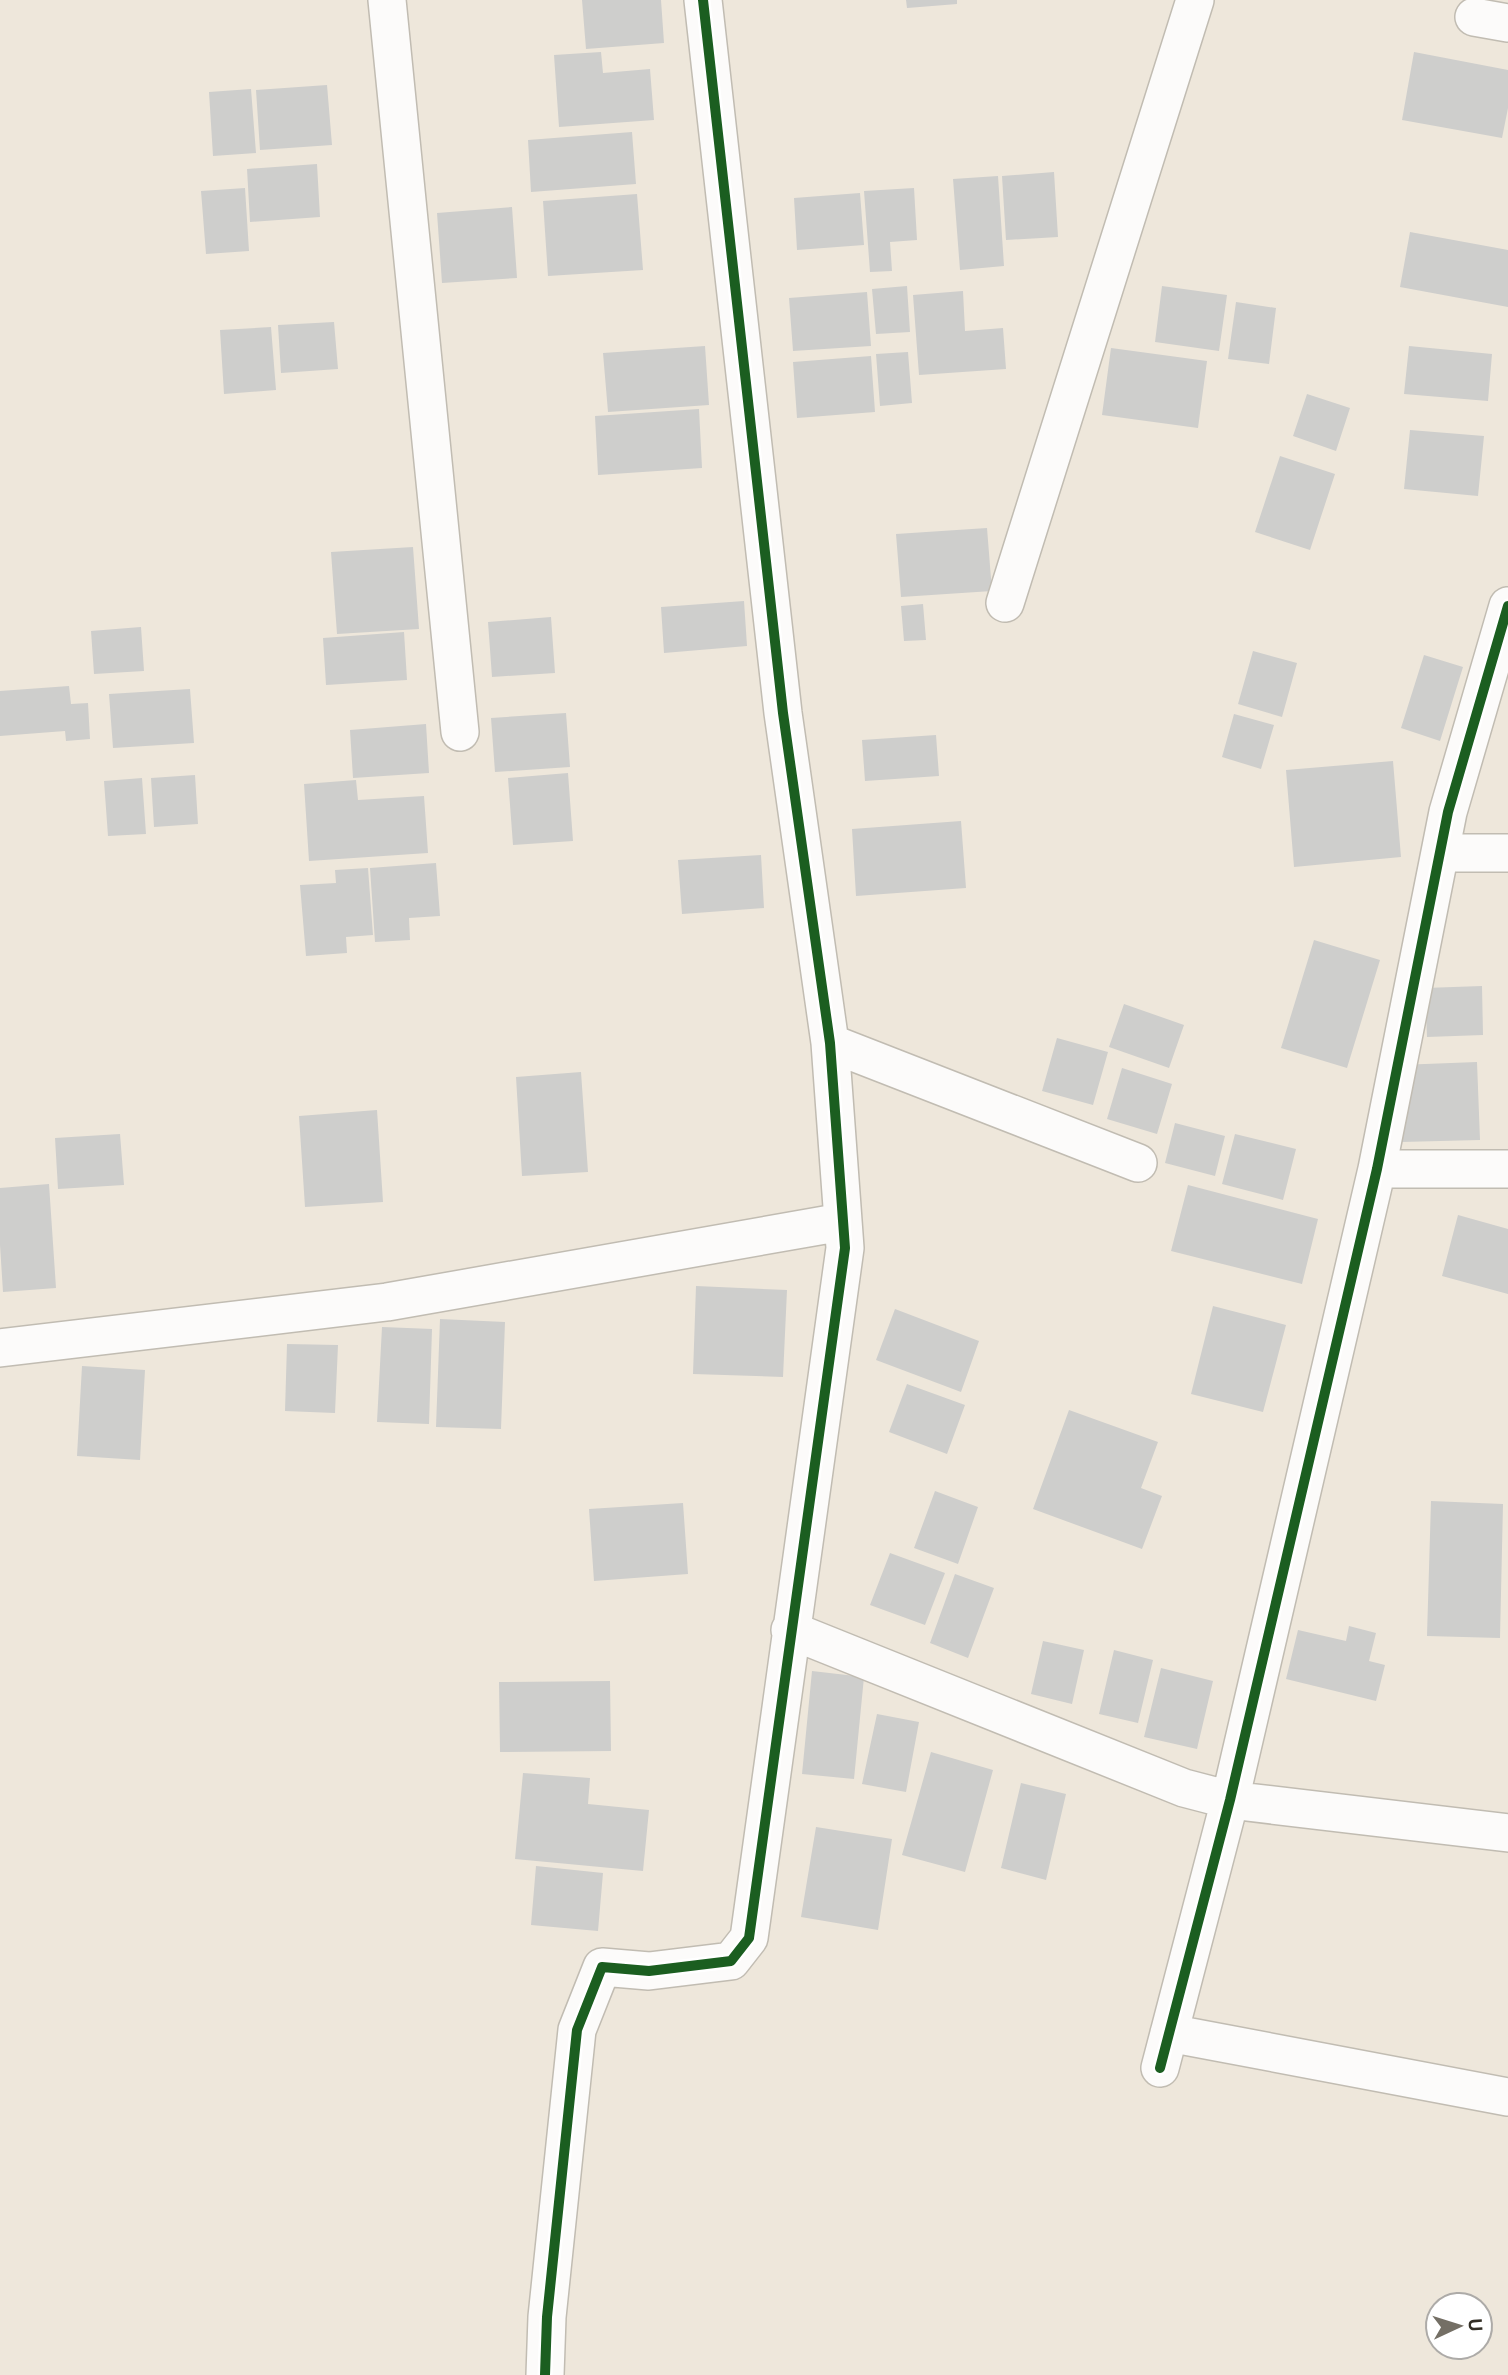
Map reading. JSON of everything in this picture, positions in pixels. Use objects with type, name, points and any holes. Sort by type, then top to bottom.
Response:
[{"type":"street","points":[[387,0],[460,732]]},
{"type":"street","points":[[545,2375],[547,2317],[577,2030],[602,1967],[649,1971],[731,1961],[749,1938],[845,1248],[830,1043],[783,713],[703,0]]},
{"type":"street","points":[[1005,603],[1195,0]]},
{"type":"street","points":[[1160,2068],[1230,1800],[1377,1168],[1448,812],[1508,606]]},
{"type":"street","points":[[1440,853],[1508,853]]},
{"type":"street","points":[[830,1043],[1138,1163]]},
{"type":"street","points":[[1377,1168],[1508,1169]]},
{"type":"street","points":[[0,1348],[387,1302],[842,1222]]},
{"type":"street","points":[[790,1630],[1184,1788],[1230,1800],[1508,1833]]},
{"type":"street","points":[[1169,2033],[1508,2097]]},
{"type":"building","points":[[582,0],[661,0],[664,43],[586,49]]},
{"type":"building","points":[[906,0],[957,0],[957,4],[907,8]]},
{"type":"building","points":[[601,52],[603,73],[650,69],[654,120],[559,127],[554,55]]},
{"type":"building","points":[[1414,52],[1508,70],[1508,108],[1502,138],[1402,120]]},
{"type":"building","points":[[327,85],[332,145],[260,150],[256,90]]},
{"type":"building","points":[[251,89],[256,153],[213,156],[209,92]]},
{"type":"building","points":[[632,132],[636,184],[531,192],[528,140]]},
{"type":"building","points":[[317,164],[320,217],[250,222],[247,169]]},
{"type":"building","points":[[1054,172],[1058,237],[1006,240],[1002,176]]},
{"type":"building","points":[[998,176],[1004,266],[960,270],[953,179]]},
{"type":"building","points":[[245,188],[249,251],[206,254],[201,191]]},
{"type":"building","points":[[914,188],[917,240],[890,242],[892,271],[870,272],[864,191]]},
{"type":"building","points":[[860,193],[864,245],[797,250],[794,198]]},
{"type":"building","points":[[637,194],[643,270],[548,276],[543,201]]},
{"type":"building","points":[[512,207],[517,278],[442,283],[437,213]]},
{"type":"building","points":[[1410,232],[1508,250],[1508,307],[1400,287]]},
{"type":"building","points":[[907,286],[910,332],[876,334],[872,289]]},
{"type":"building","points":[[1162,286],[1227,295],[1219,351],[1155,342]]},
{"type":"building","points":[[963,291],[965,331],[1003,328],[1006,369],[919,375],[913,295]]},
{"type":"building","points":[[867,292],[871,346],[793,351],[789,298]]},
{"type":"building","points":[[1236,302],[1276,308],[1269,364],[1228,359]]},
{"type":"building","points":[[334,322],[338,369],[281,373],[278,325]]},
{"type":"building","points":[[271,327],[276,390],[224,394],[220,330]]},
{"type":"building","points":[[705,346],[709,405],[608,412],[603,353]]},
{"type":"building","points":[[1409,346],[1492,354],[1488,401],[1404,394]]},
{"type":"building","points":[[1111,348],[1207,361],[1198,428],[1102,415]]},
{"type":"building","points":[[908,352],[912,403],[880,406],[876,354]]},
{"type":"building","points":[[871,356],[875,412],[797,418],[793,362]]},
{"type":"building","points":[[1307,394],[1350,408],[1336,451],[1293,436]]},
{"type":"building","points":[[699,409],[702,468],[598,475],[595,416]]},
{"type":"building","points":[[1410,430],[1484,436],[1478,496],[1404,489]]},
{"type":"building","points":[[1280,456],[1335,474],[1310,550],[1255,532]]},
{"type":"building","points":[[987,528],[992,591],[901,597],[896,534]]},
{"type":"building","points":[[413,547],[419,629],[337,634],[331,552]]},
{"type":"building","points":[[744,601],[747,646],[664,653],[661,607]]},
{"type":"building","points":[[923,604],[926,640],[904,641],[901,606]]},
{"type":"building","points":[[551,617],[555,673],[492,677],[488,622]]},
{"type":"building","points":[[141,627],[144,671],[94,674],[91,631]]},
{"type":"building","points":[[404,632],[407,680],[326,685],[323,638]]},
{"type":"building","points":[[1253,651],[1297,663],[1282,717],[1238,704]]},
{"type":"building","points":[[1424,655],[1463,667],[1440,741],[1401,728]]},
{"type":"building","points":[[69,686],[71,704],[88,703],[90,739],[66,741],[65,731],[0,736],[0,691]]},
{"type":"building","points":[[190,689],[194,743],[113,748],[109,694]]},
{"type":"building","points":[[566,713],[570,767],[495,772],[491,718]]},
{"type":"building","points":[[1234,714],[1274,725],[1261,769],[1222,757]]},
{"type":"building","points":[[426,724],[429,773],[353,778],[350,730]]},
{"type":"building","points":[[936,735],[939,776],[865,781],[862,740]]},
{"type":"building","points":[[1393,761],[1401,857],[1294,867],[1286,770]]},
{"type":"building","points":[[568,773],[573,841],[513,845],[508,778]]},
{"type":"building","points":[[195,775],[198,824],[154,827],[151,778]]},
{"type":"building","points":[[142,778],[146,834],[108,836],[104,781]]},
{"type":"building","points":[[356,780],[358,800],[424,796],[428,853],[309,861],[304,784]]},
{"type":"building","points":[[961,821],[966,888],[856,896],[852,829]]},
{"type":"building","points":[[761,855],[764,908],[682,914],[678,860]]},
{"type":"building","points":[[436,863],[440,916],[409,918],[410,940],[375,942],[370,868]]},
{"type":"building","points":[[368,868],[373,935],[346,937],[347,953],[306,956],[300,885],[336,883],[335,870]]},
{"type":"building","points":[[1314,940],[1380,960],[1347,1068],[1281,1048]]},
{"type":"building","points":[[1482,986],[1483,1035],[1427,1037],[1425,988]]},
{"type":"building","points":[[1124,1004],[1184,1025],[1169,1068],[1109,1047]]},
{"type":"building","points":[[1057,1038],[1108,1052],[1093,1105],[1042,1091]]},
{"type":"building","points":[[1477,1062],[1480,1140],[1401,1142],[1399,1065]]},
{"type":"building","points":[[1122,1068],[1172,1084],[1157,1134],[1107,1119]]},
{"type":"building","points":[[581,1072],[588,1172],[522,1176],[516,1077]]},
{"type":"building","points":[[377,1110],[383,1202],[305,1207],[299,1116]]},
{"type":"building","points":[[1175,1123],[1225,1136],[1215,1176],[1165,1163]]},
{"type":"building","points":[[120,1134],[124,1185],[58,1189],[55,1138]]},
{"type":"building","points":[[1235,1134],[1296,1149],[1283,1200],[1222,1184]]},
{"type":"building","points":[[49,1184],[56,1288],[3,1292],[0,1188]]},
{"type":"building","points":[[1188,1185],[1318,1219],[1302,1284],[1171,1251]]},
{"type":"building","points":[[1458,1215],[1508,1229],[1508,1294],[1442,1276]]},
{"type":"building","points":[[696,1286],[787,1290],[783,1377],[693,1374]]},
{"type":"building","points":[[1213,1306],[1286,1325],[1263,1412],[1191,1394]]},
{"type":"building","points":[[895,1309],[979,1341],[961,1392],[876,1360]]},
{"type":"building","points":[[440,1319],[505,1322],[501,1429],[436,1427]]},
{"type":"building","points":[[382,1327],[432,1329],[429,1424],[377,1422]]},
{"type":"building","points":[[287,1344],[338,1345],[335,1413],[285,1411]]},
{"type":"building","points":[[82,1366],[145,1370],[140,1460],[77,1456]]},
{"type":"building","points":[[907,1384],[965,1405],[947,1454],[889,1432]]},
{"type":"building","points":[[1069,1410],[1158,1442],[1141,1488],[1162,1496],[1142,1549],[1033,1509]]},
{"type":"building","points":[[935,1491],[978,1507],[958,1564],[914,1548]]},
{"type":"building","points":[[1431,1501],[1503,1504],[1500,1638],[1427,1636]]},
{"type":"building","points":[[683,1503],[688,1574],[594,1581],[589,1509]]},
{"type":"building","points":[[890,1553],[945,1573],[925,1625],[870,1605]]},
{"type":"building","points":[[955,1574],[994,1588],[968,1658],[930,1643]]},
{"type":"building","points":[[1349,1626],[1376,1633],[1369,1661],[1385,1665],[1376,1701],[1286,1679],[1298,1630],[1346,1641]]},
{"type":"building","points":[[1043,1641],[1084,1650],[1072,1704],[1031,1694]]},
{"type":"building","points":[[1114,1650],[1153,1660],[1138,1723],[1099,1714]]},
{"type":"building","points":[[1161,1668],[1213,1681],[1197,1749],[1144,1737]]},
{"type":"building","points":[[812,1671],[864,1677],[854,1779],[802,1774]]},
{"type":"building","points":[[610,1681],[611,1751],[500,1752],[499,1682]]},
{"type":"building","points":[[877,1714],[919,1722],[906,1792],[862,1784]]},
{"type":"building","points":[[931,1752],[993,1770],[965,1872],[902,1855]]},
{"type":"building","points":[[523,1773],[590,1778],[588,1804],[649,1810],[643,1871],[515,1859]]},
{"type":"building","points":[[1021,1783],[1066,1794],[1046,1880],[1001,1868]]},
{"type":"building","points":[[816,1827],[892,1839],[878,1930],[801,1917]]},
{"type":"building","points":[[536,1866],[603,1873],[598,1931],[531,1925]]},
{"type":"cycle path","points":[[545,2375],[547,2317],[577,2030],[602,1967],[649,1971],[731,1961],[749,1938],[845,1248],[830,1043],[783,713],[703,0]]},
{"type":"cycle path","points":[[1160,2068],[1230,1800],[1377,1169],[1448,812],[1508,606]]}]
